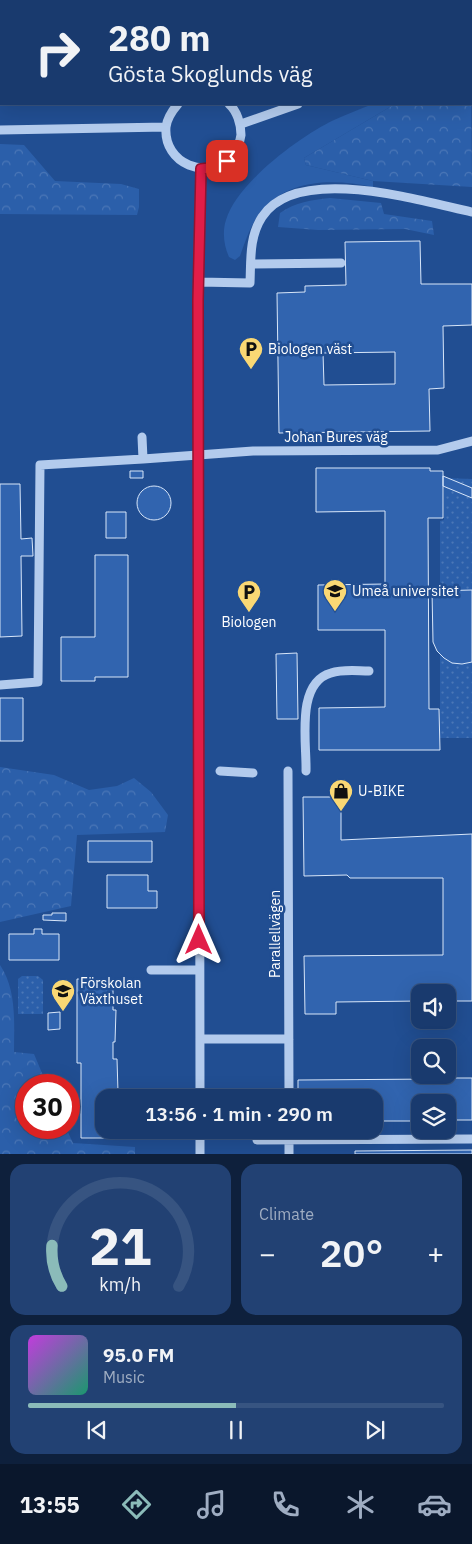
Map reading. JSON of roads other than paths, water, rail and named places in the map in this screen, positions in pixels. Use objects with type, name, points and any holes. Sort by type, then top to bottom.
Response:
[{"type":"street","points":[[177,105],[169,115],[166,127],[167,141],[172,152],[180,161],[201,169],[217,167],[227,161],[236,150],[241,137],[241,124],[230,105]]},
{"type":"street","points":[[241,124],[295,105]]},
{"type":"street","points":[[0,130],[166,127]]},
{"type":"street","points":[[200,1089],[198,454],[201,169]]},
{"type":"street","points":[[199,282],[250,283],[251,244],[262,217],[271,206],[296,194],[316,190],[373,190],[472,212]]},
{"type":"street","points":[[251,264],[341,263]]},
{"type":"street","points":[[142,437],[143,459]]},
{"type":"street","name":"Johan Bures väg","points":[[0,686],[38,682],[40,465],[256,451],[438,450],[472,441]]},
{"type":"street","points":[[306,771],[305,709],[310,694],[318,681],[328,673],[369,671]]},
{"type":"street","points":[[220,771],[254,773]]},
{"type":"street","name":"Parallellvägen","points":[[288,771],[289,1089]]},
{"type":"street","points":[[151,970],[200,970]]},
{"type":"street","points":[[200,1039],[289,1039]]},
{"type":"street","points":[[200,1139],[200,1154]]},
{"type":"street","points":[[257,1140],[472,1139]]},
{"type":"street","points":[[289,1140],[289,1154]]},
{"type":"place","name":"Biologen väst","points":[[251,370]]},
{"type":"place","name":"Umeå universitet","points":[[335,612]]},
{"type":"place","name":"Biologen","points":[[249,613]]},
{"type":"place","name":"U-BIKE","points":[[341,812]]},
{"type":"place","name":"Förskolan Växthuset","points":[[63,1012]]}]
